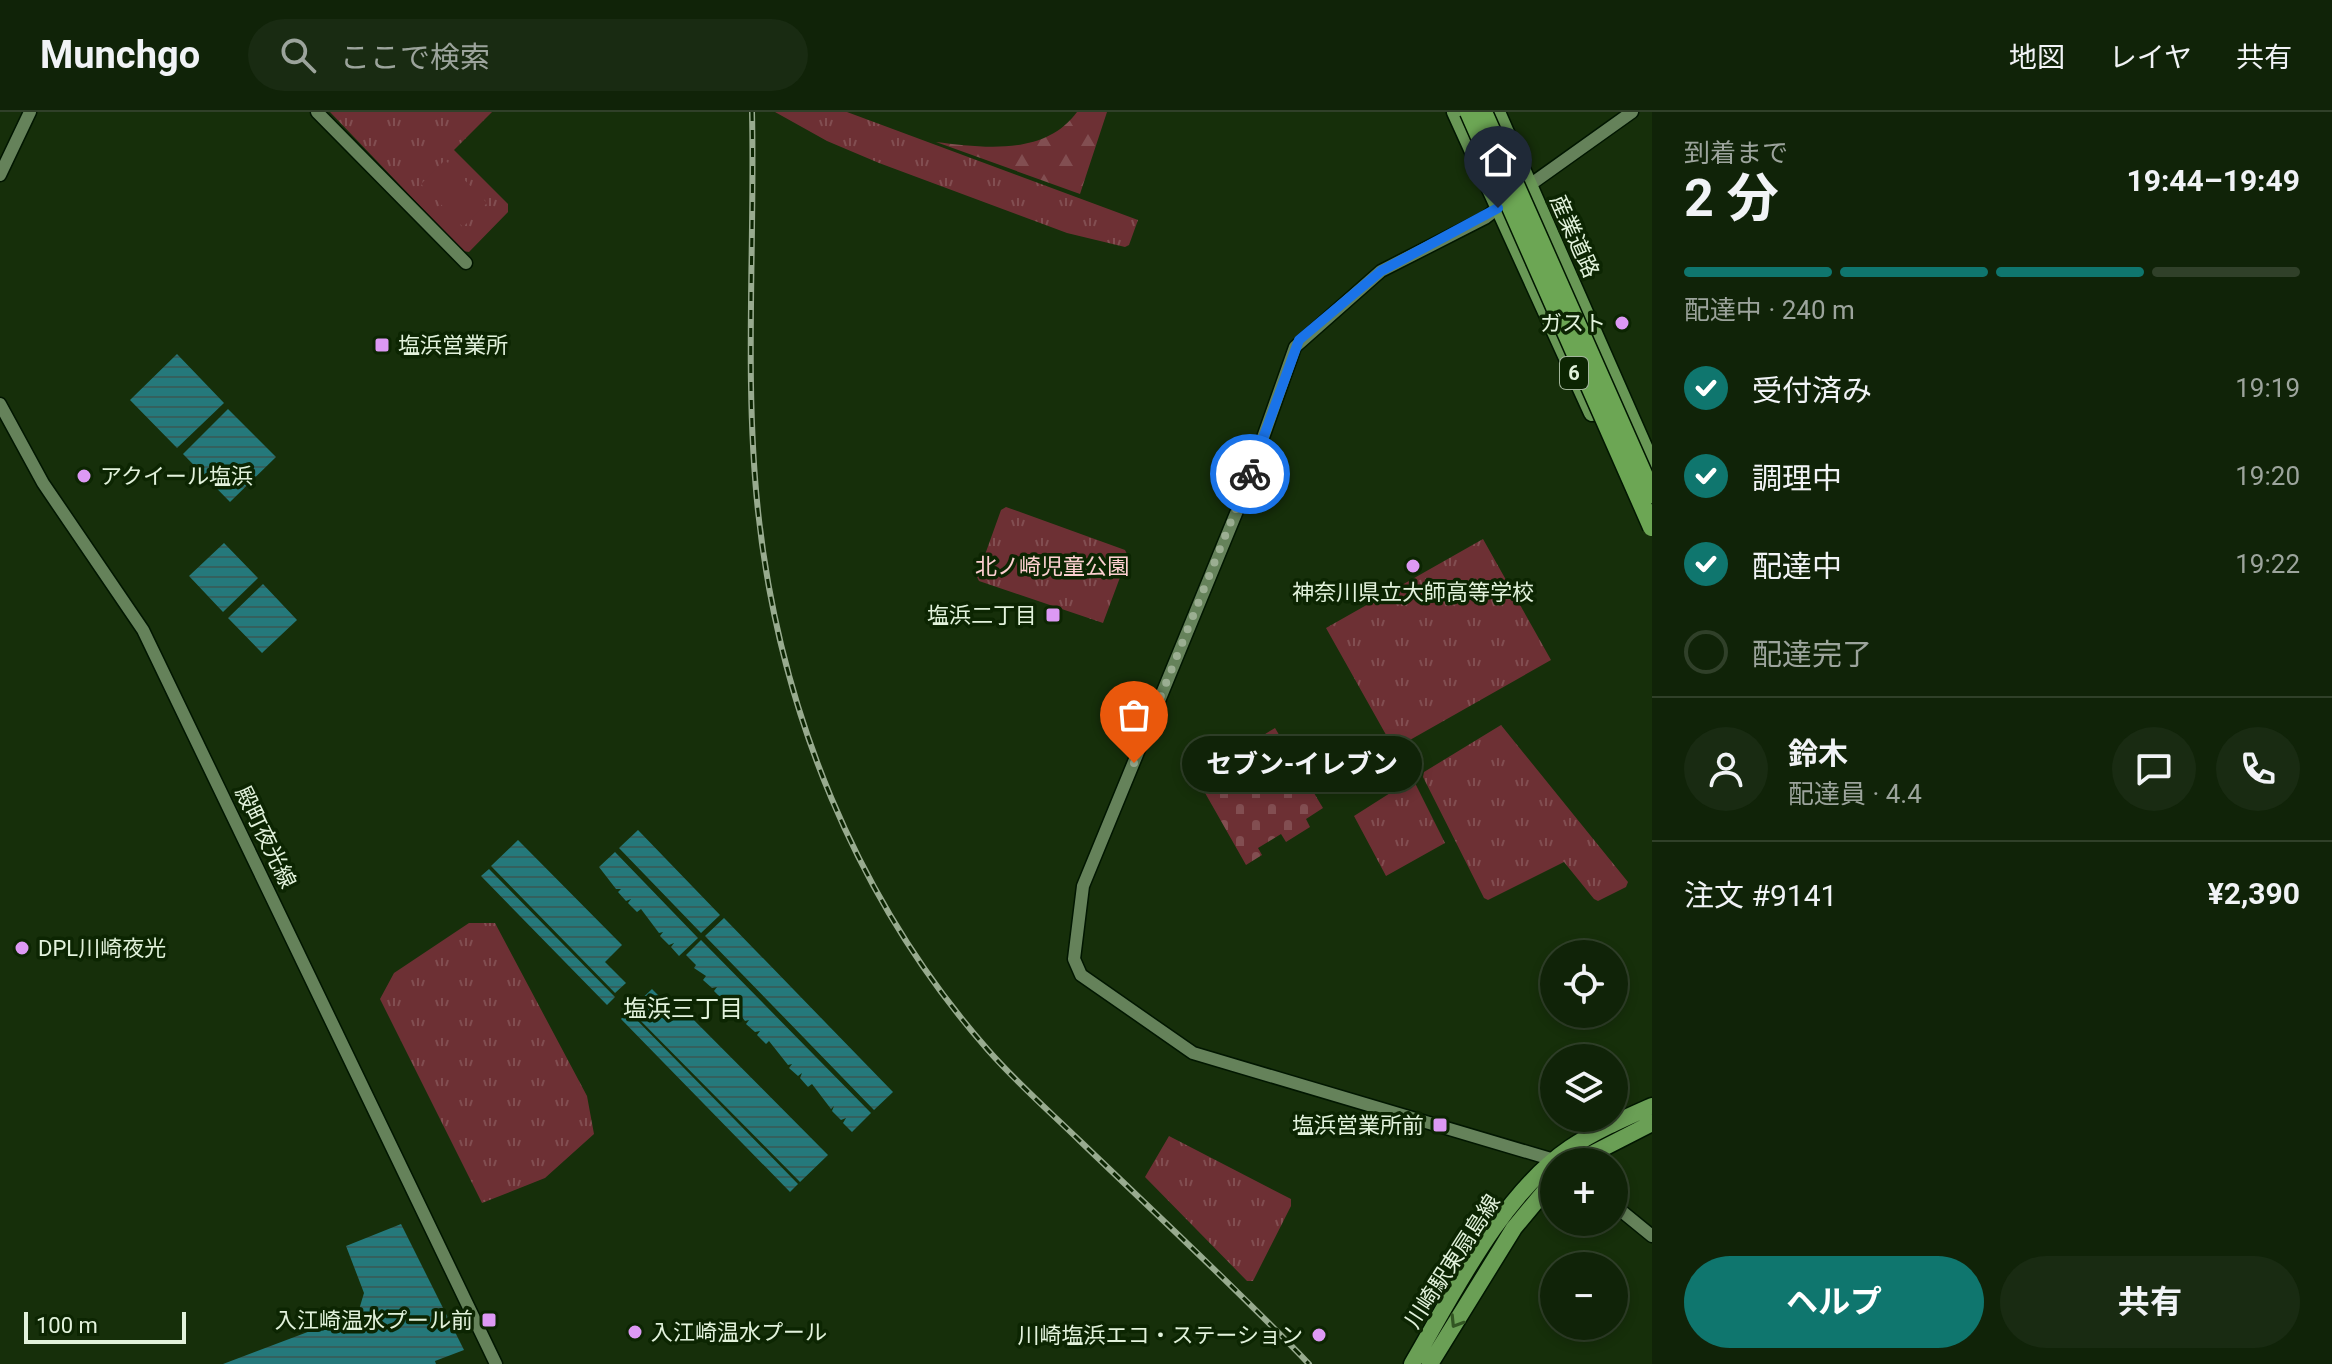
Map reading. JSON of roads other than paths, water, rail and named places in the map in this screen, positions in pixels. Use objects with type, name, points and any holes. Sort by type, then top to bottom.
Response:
[{"type":"highway","points":[[1469,112],[1652,527]]},
{"type":"highway","points":[[1483,112],[1652,494]]},
{"type":"highway","name":"川崎駅東扇島線","points":[[1571,1148],[1652,1106]]},
{"type":"highway","points":[[1603,1148],[1652,1123]]},
{"type":"highway","name":"川崎駅東扇島線","points":[[1430,1364],[1503,1219],[1540,1179]]},
{"type":"highway","name":"川崎駅東扇島線","points":[[1412,1364],[1475,1275],[1540,1197]]},
{"type":"main road","name":"6","points":[[1455,112],[1652,537]]},
{"type":"main road","name":"産業道路","points":[[1497,112],[1652,465]]},
{"type":"street","points":[[0,175],[30,112]]},
{"type":"street","points":[[317,112],[466,263]]},
{"type":"street","points":[[1540,1155],[1193,1053],[1081,975],[1074,962],[1083,886],[1237,511],[1295,347],[1381,271],[1498,208],[1632,112]]},
{"type":"street","name":"殿町夜光線","points":[[0,404],[43,483],[143,630],[496,1364]]},
{"type":"street","points":[[1628,1216],[1652,1236]]},
{"type":"water","points":[[177,354],[224,403],[177,448],[130,400]]},
{"type":"water","points":[[228,409],[276,457],[230,502],[183,454]]},
{"type":"water","points":[[224,543],[258,578],[223,612],[189,576]]},
{"type":"water","points":[[263,584],[297,620],[262,653],[228,618]]},
{"type":"water","points":[[638,830],[720,915],[701,933],[619,848]]},
{"type":"water","points":[[518,840],[622,945],[605,962],[626,983],[615,993],[491,866]]},
{"type":"water","points":[[615,852],[698,938],[679,956],[671,947],[674,943],[669,945],[660,936],[663,932],[659,933],[641,909],[637,912],[628,903],[631,899],[626,901],[618,892],[621,889],[616,889],[599,867]]},
{"type":"water","points":[[489,869],[615,997],[607,1005],[481,876]]},
{"type":"water","points":[[724,918],[893,1092],[874,1110],[705,936]]},
{"type":"water","points":[[701,940],[871,1113],[852,1132],[843,1123],[846,1118],[841,1120],[832,1111],[834,1106],[831,1109],[812,1084],[808,1087],[800,1078],[802,1073],[798,1076],[789,1068],[792,1064],[788,1065],[769,1041],[766,1044],[757,1035],[760,1031],[755,1032],[746,1024],[749,1020],[745,1021],[727,997],[723,1000],[714,991],[717,987],[712,988],[703,980],[706,976],[694,968],[696,965],[686,955]]},
{"type":"water","points":[[652,989],[662,999],[668,994],[828,1155],[800,1182],[630,1010]]},
{"type":"water","points":[[628,1011],[798,1184],[790,1192],[621,1019]]},
{"type":"water","points":[[401,1224],[464,1350],[435,1361],[436,1364],[223,1364],[358,1313],[364,1293],[346,1246]]},
{"type":"railway","points":[[752,112],[751,362],[758,511],[768,585],[784,657],[805,729],[831,798],[899,930],[941,992],[988,1050],[1309,1364]]},
{"type":"place","name":"ガスト","points":[[1622,323]]},
{"type":"place","name":"塩浜営業所","points":[[382,345]]},
{"type":"place","name":"アクイール塩浜","points":[[84,476]]},
{"type":"place","name":"神奈川県立大師高等学校","points":[[1413,566]]},
{"type":"place","name":"塩浜二丁目","points":[[1053,615]]},
{"type":"place","name":"セブン-イレブン","points":[[1134,763]]},
{"type":"place","name":"DPL川崎夜光","points":[[22,948]]},
{"type":"place","name":"塩浜営業所前","points":[[1440,1125]]},
{"type":"place","name":"入江崎温水プール前","points":[[489,1320]]},
{"type":"place","name":"入江崎温水プール","points":[[635,1332]]},
{"type":"place","name":"川崎塩浜エコ・ステーション","points":[[1319,1335]]},
{"type":"district","name":"塩浜三丁目","points":[[683,1009]]},
{"type":"park label","name":"北ノ崎児童公園","points":[[1052,566]]}]
